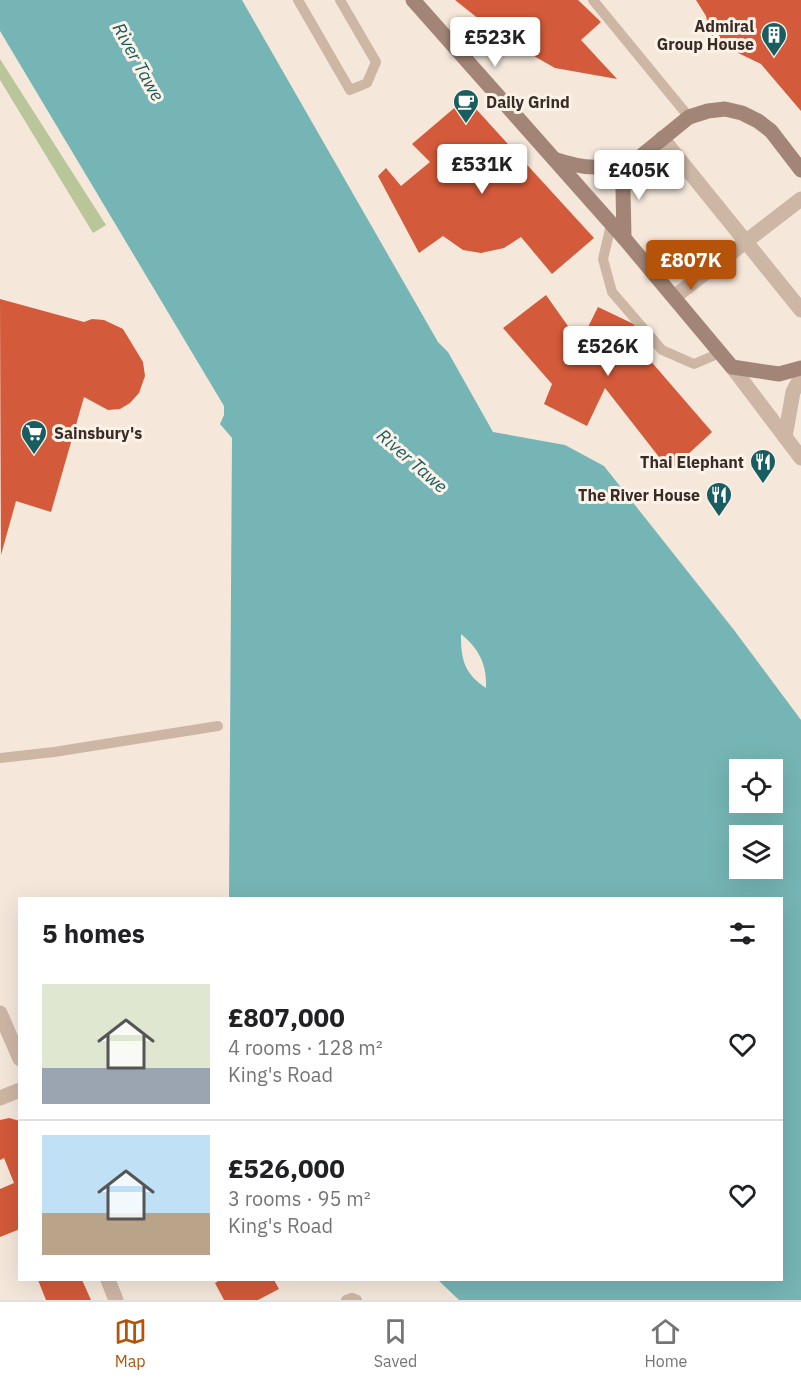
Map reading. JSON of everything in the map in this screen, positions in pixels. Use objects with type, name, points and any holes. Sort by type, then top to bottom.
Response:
[{"type":"street","points":[[413,0],[674,297],[732,367],[801,458]]},
{"type":"street","points":[[624,238],[621,209],[623,189],[635,161],[689,117],[708,111],[725,110],[742,113],[771,130],[801,170]]},
{"type":"street","points":[[662,138],[801,310]]},
{"type":"street","points":[[551,158],[580,167],[607,168],[635,161]]},
{"type":"street","points":[[674,297],[801,199]]},
{"type":"street","points":[[732,367],[779,374],[801,368]]},
{"type":"street","points":[[785,437],[793,392],[801,377]]},
{"type":"street","points":[[0,1013],[18,1054]]},
{"type":"street","points":[[0,1098],[18,1091]]},
{"type":"street","points":[[108,1281],[116,1300]]},
{"type":"lane","points":[[298,0],[350,90],[367,83],[376,62],[340,0]]},
{"type":"lane","points":[[593,0],[689,117]]},
{"type":"lane","points":[[611,225],[603,259],[612,291],[662,350],[694,364],[720,353]]},
{"type":"lane","points":[[0,758],[54,752],[218,726]]},
{"type":"lane","points":[[346,1300],[352,1298],[357,1300]]},
{"type":"green space","points":[[0,59],[106,225],[93,233],[0,80]]},
{"type":"water","name":"River Tawe","points":[[0,0],[242,0],[438,342],[448,352],[493,432],[565,445],[604,466],[734,630],[801,720],[801,1300],[459,1300],[439,1281],[783,1281],[783,897],[229,897],[232,438],[220,424],[224,415],[224,406],[0,31]],"holes":[[[461,634],[477,651],[485,672],[486,688],[473,677],[465,665]]]},
{"type":"building","points":[[455,0],[578,0],[601,22],[581,40],[617,79],[555,68],[504,39]]},
{"type":"building","name":"Admiral Group House","points":[[696,0],[801,0],[801,111],[761,64],[734,51],[707,48],[709,30],[706,16]]},
{"type":"building","points":[[466,98],[594,238],[552,274],[521,237],[504,248],[481,253],[463,250],[443,236],[419,253],[378,176],[386,168],[401,186],[430,162],[412,144]]},
{"type":"building","points":[[546,295],[580,343],[598,307],[642,328],[636,344],[712,432],[670,471],[605,388],[587,426],[544,404],[552,384],[503,328]]},
{"type":"building","name":"Sainsbury's","points":[[0,299],[84,322],[92,319],[104,320],[123,329],[143,362],[145,376],[139,393],[130,403],[120,409],[108,410],[84,397],[51,512],[16,501],[1,555]]},
{"type":"building","points":[[9,1118],[18,1120],[18,1230],[0,1237],[0,1189],[14,1183],[4,1158],[0,1160],[0,1120]]},
{"type":"building","points":[[38,1281],[82,1281],[91,1300],[46,1300]]},
{"type":"building","points":[[218,1281],[275,1281],[279,1289],[258,1300],[224,1300],[215,1283]]},
{"type":"place","name":"Admiral Group House","points":[[774,58]]},
{"type":"place","name":"Daily Grind","points":[[466,125]]},
{"type":"place","name":"Sainsbury's","points":[[34,456]]},
{"type":"place","name":"Thai Elephant","points":[[763,485]]},
{"type":"place","name":"The River House","points":[[719,518]]}]
